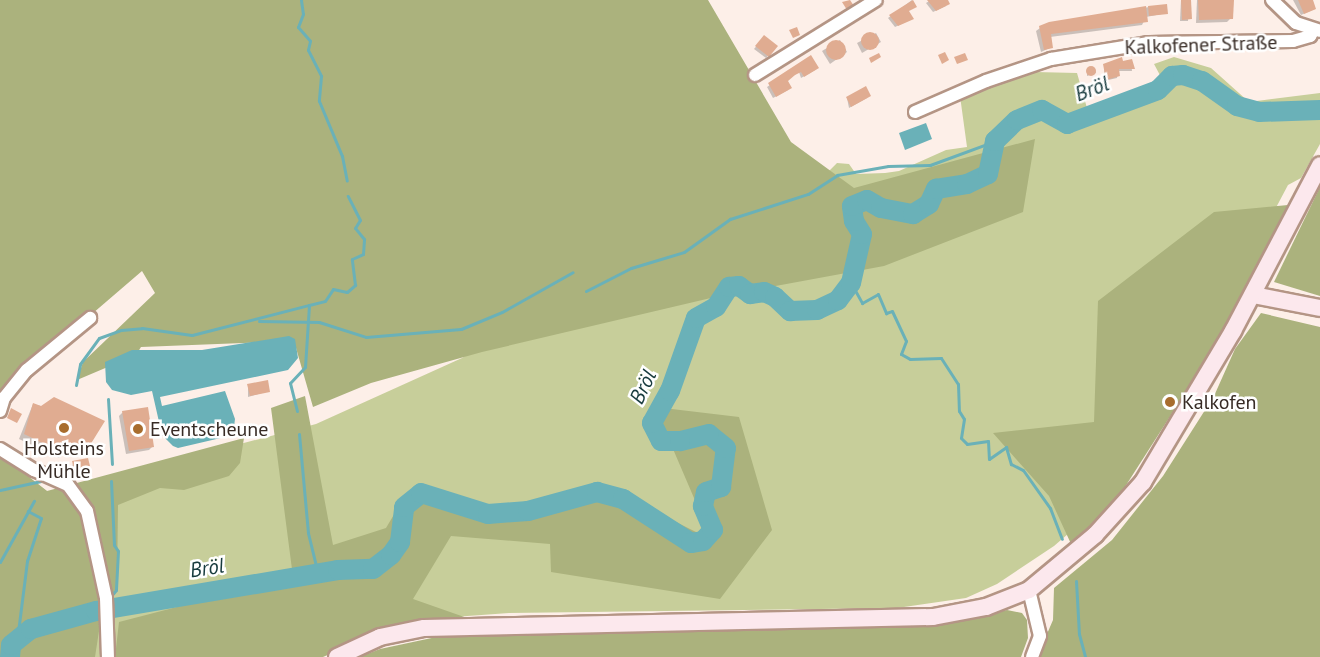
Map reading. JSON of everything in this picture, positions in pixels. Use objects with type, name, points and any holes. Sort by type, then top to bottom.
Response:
[{"type":"main road","points":[[337,657],[381,637],[424,628],[933,617],[986,607],[1029,590],[1095,535],[1143,482],[1253,295],[1320,165]]},
{"type":"main road","points":[[1253,295],[1320,308]]},
{"type":"street","points":[[755,75],[876,0]]},
{"type":"street","name":"Kalkofener Straße","points":[[1272,0],[1296,23],[1317,31]]},
{"type":"street","name":"Kalkofener Straße","points":[[915,112],[986,81],[1051,59],[1149,43],[1293,41],[1310,36],[1317,31]]},
{"type":"street","points":[[0,411],[4,398],[27,370],[90,318]]},
{"type":"street","points":[[0,449],[34,470],[68,484],[87,511],[106,598],[109,623],[108,657]]},
{"type":"street","points":[[1029,590],[1040,636],[1032,657]]},
{"type":"green space","points":[[0,0],[708,0],[791,142],[854,188],[1035,139],[1023,212],[884,266],[715,297],[482,352],[371,383],[313,407],[294,341],[141,347],[136,355],[77,380],[83,362],[155,293],[142,271],[0,393]]},
{"type":"green space","points":[[1174,57],[1211,68],[1249,102],[1320,93],[1320,144],[1301,178],[1288,185],[1165,418],[1090,515],[1054,546],[997,584],[966,598],[897,608],[509,613],[426,619],[315,657],[0,657],[0,457],[51,494],[316,424],[462,358],[506,332],[823,177],[837,163],[849,164],[856,174],[885,173],[899,171],[946,150],[967,147],[960,96],[1035,72],[1077,73],[1087,108],[1122,100],[1162,79],[1154,64]]},
{"type":"green space","points":[[1320,187],[1320,296],[1274,282]]},
{"type":"green space","points":[[1288,205],[1251,290],[1114,504],[1072,546],[1049,496],[993,433],[1094,422],[1098,301],[1214,212]]},
{"type":"green space","points":[[1261,313],[1320,327],[1320,657],[1037,657],[1053,620],[1054,588],[1112,540],[1163,476],[1214,396],[1235,349]]},
{"type":"green space","points":[[305,396],[333,545],[386,528],[402,501],[511,505],[602,485],[712,540],[655,407],[739,417],[772,530],[720,599],[551,572],[550,544],[451,536],[413,599],[470,619],[376,634],[323,657],[115,657],[119,622],[293,577],[271,408]]},
{"type":"green space","points":[[244,438],[240,463],[229,476],[184,490],[160,488],[118,505],[117,586],[101,618],[95,657],[0,657],[0,454],[47,491]]},
{"type":"green space","points":[[1007,610],[1022,613],[1027,620],[1028,638],[1021,657],[360,657],[380,649],[441,636],[938,625]]},
{"type":"water","points":[[926,123],[932,139],[905,150],[899,133]]},
{"type":"water","points":[[289,336],[295,339],[298,358],[288,370],[160,397],[162,406],[225,391],[235,419],[233,435],[178,448],[173,446],[162,435],[152,391],[131,395],[112,390],[106,382],[105,362],[132,350],[202,350]]},
{"type":"building","points":[[850,0],[854,6],[847,10],[842,2]]},
{"type":"building","points":[[913,0],[917,7],[909,11],[914,19],[898,26],[889,15]]},
{"type":"building","points":[[927,0],[948,0],[950,4],[936,11]]},
{"type":"building","points":[[1181,0],[1191,0],[1192,19],[1182,20]]},
{"type":"building","points":[[1198,0],[1234,0],[1233,19],[1199,20]]},
{"type":"building","points":[[1298,0],[1313,0],[1316,9],[1304,14]]},
{"type":"building","points":[[1167,4],[1168,14],[1149,16],[1148,6]]},
{"type":"building","points":[[1146,6],[1148,22],[1051,34],[1053,48],[1044,50],[1039,26],[1049,22]]},
{"type":"building","points":[[797,27],[800,35],[793,38],[789,30]]},
{"type":"building","points":[[866,32],[874,32],[879,37],[877,48],[866,50],[861,45],[861,37]]},
{"type":"building","points":[[764,35],[778,46],[769,57],[755,46]]},
{"type":"building","points":[[832,40],[840,40],[846,46],[846,54],[840,60],[832,60],[826,54],[826,46]]},
{"type":"building","points":[[945,52],[949,60],[942,64],[938,55]]},
{"type":"building","points":[[879,53],[881,57],[871,63],[869,58]]},
{"type":"building","points":[[965,53],[968,60],[957,64],[954,57]]},
{"type":"building","points":[[811,55],[819,68],[804,77],[801,72],[795,75],[788,81],[792,88],[776,97],[768,83]]},
{"type":"building","points":[[1122,57],[1123,61],[1132,59],[1135,69],[1119,69],[1120,76],[1106,80],[1103,64]]},
{"type":"building","points":[[1091,66],[1095,67],[1095,75],[1091,76],[1087,75],[1086,71],[1087,67]]},
{"type":"building","points":[[866,86],[871,96],[851,107],[846,97]]},
{"type":"building","points":[[268,380],[270,392],[250,396],[247,384]]},
{"type":"building","name":"Holsteins Mühle","points":[[54,397],[105,421],[87,450],[71,444],[65,454],[24,434],[33,403],[41,406]]},
{"type":"building","name":"Eventscheune","points":[[148,407],[154,447],[129,451],[122,411]]},
{"type":"building","points":[[11,408],[22,414],[17,423],[7,418]]},
{"type":"building","points":[[88,458],[90,466],[74,469],[72,461]]},
{"type":"waterway","points":[[301,0],[303,14],[298,27],[310,41],[308,50],[321,76],[319,101],[342,156],[347,181]]},
{"type":"waterway","name":"Bröl","points":[[10,657],[11,645],[31,629],[96,611],[338,570],[373,569],[391,555],[400,542],[404,507],[421,493],[488,514],[528,511],[597,492],[623,499],[691,543],[703,541],[713,530],[703,506],[706,492],[721,487],[726,448],[709,434],[680,441],[661,441],[652,423],[670,391],[696,318],[716,307],[729,287],[739,286],[750,294],[764,292],[775,297],[790,311],[817,310],[838,300],[851,283],[862,234],[854,221],[852,206],[867,200],[881,208],[913,214],[929,204],[936,189],[967,184],[988,174],[995,141],[1017,120],[1042,110],[1067,124],[1158,90],[1172,76],[1183,75],[1202,81],[1237,106],[1259,112],[1320,110]]},
{"type":"waterway","points":[[586,291],[631,268],[684,252],[730,219],[808,194],[837,175],[888,166],[930,165],[995,141]]},
{"type":"waterway","points":[[297,411],[290,383],[305,367],[309,305],[325,301],[333,289],[347,292],[355,285],[352,259],[363,254],[364,239],[355,228],[360,220],[348,196]]},
{"type":"waterway","points":[[259,321],[319,322],[366,337],[461,329],[502,312],[573,272]]},
{"type":"waterway","points":[[851,283],[862,303],[878,294],[886,313],[892,311],[906,341],[901,354],[910,359],[941,358],[958,384],[959,411],[964,419],[961,438],[967,444],[988,441],[989,459],[1006,447],[1011,464],[1023,470],[1050,508],[1062,539]]},
{"type":"waterway","points":[[76,385],[80,364],[99,338],[121,330],[142,328],[192,335],[309,305]]},
{"type":"waterway","points":[[108,399],[112,464]]},
{"type":"waterway","points":[[299,434],[308,533],[318,574]]},
{"type":"waterway","points":[[0,490],[41,481]]},
{"type":"waterway","points":[[111,481],[114,545],[118,551],[116,590],[111,596],[113,609]]},
{"type":"waterway","points":[[0,562],[34,501]]},
{"type":"waterway","points":[[17,640],[27,561],[41,518],[28,511]]},
{"type":"waterway","points":[[1076,581],[1079,634],[1085,657]]},
{"type":"place","name":"Kalkofen","points":[[1170,402]]},
{"type":"place","name":"Holsteins Mühle","points":[[64,428]]},
{"type":"place","name":"Eventscheune","points":[[138,429]]}]
